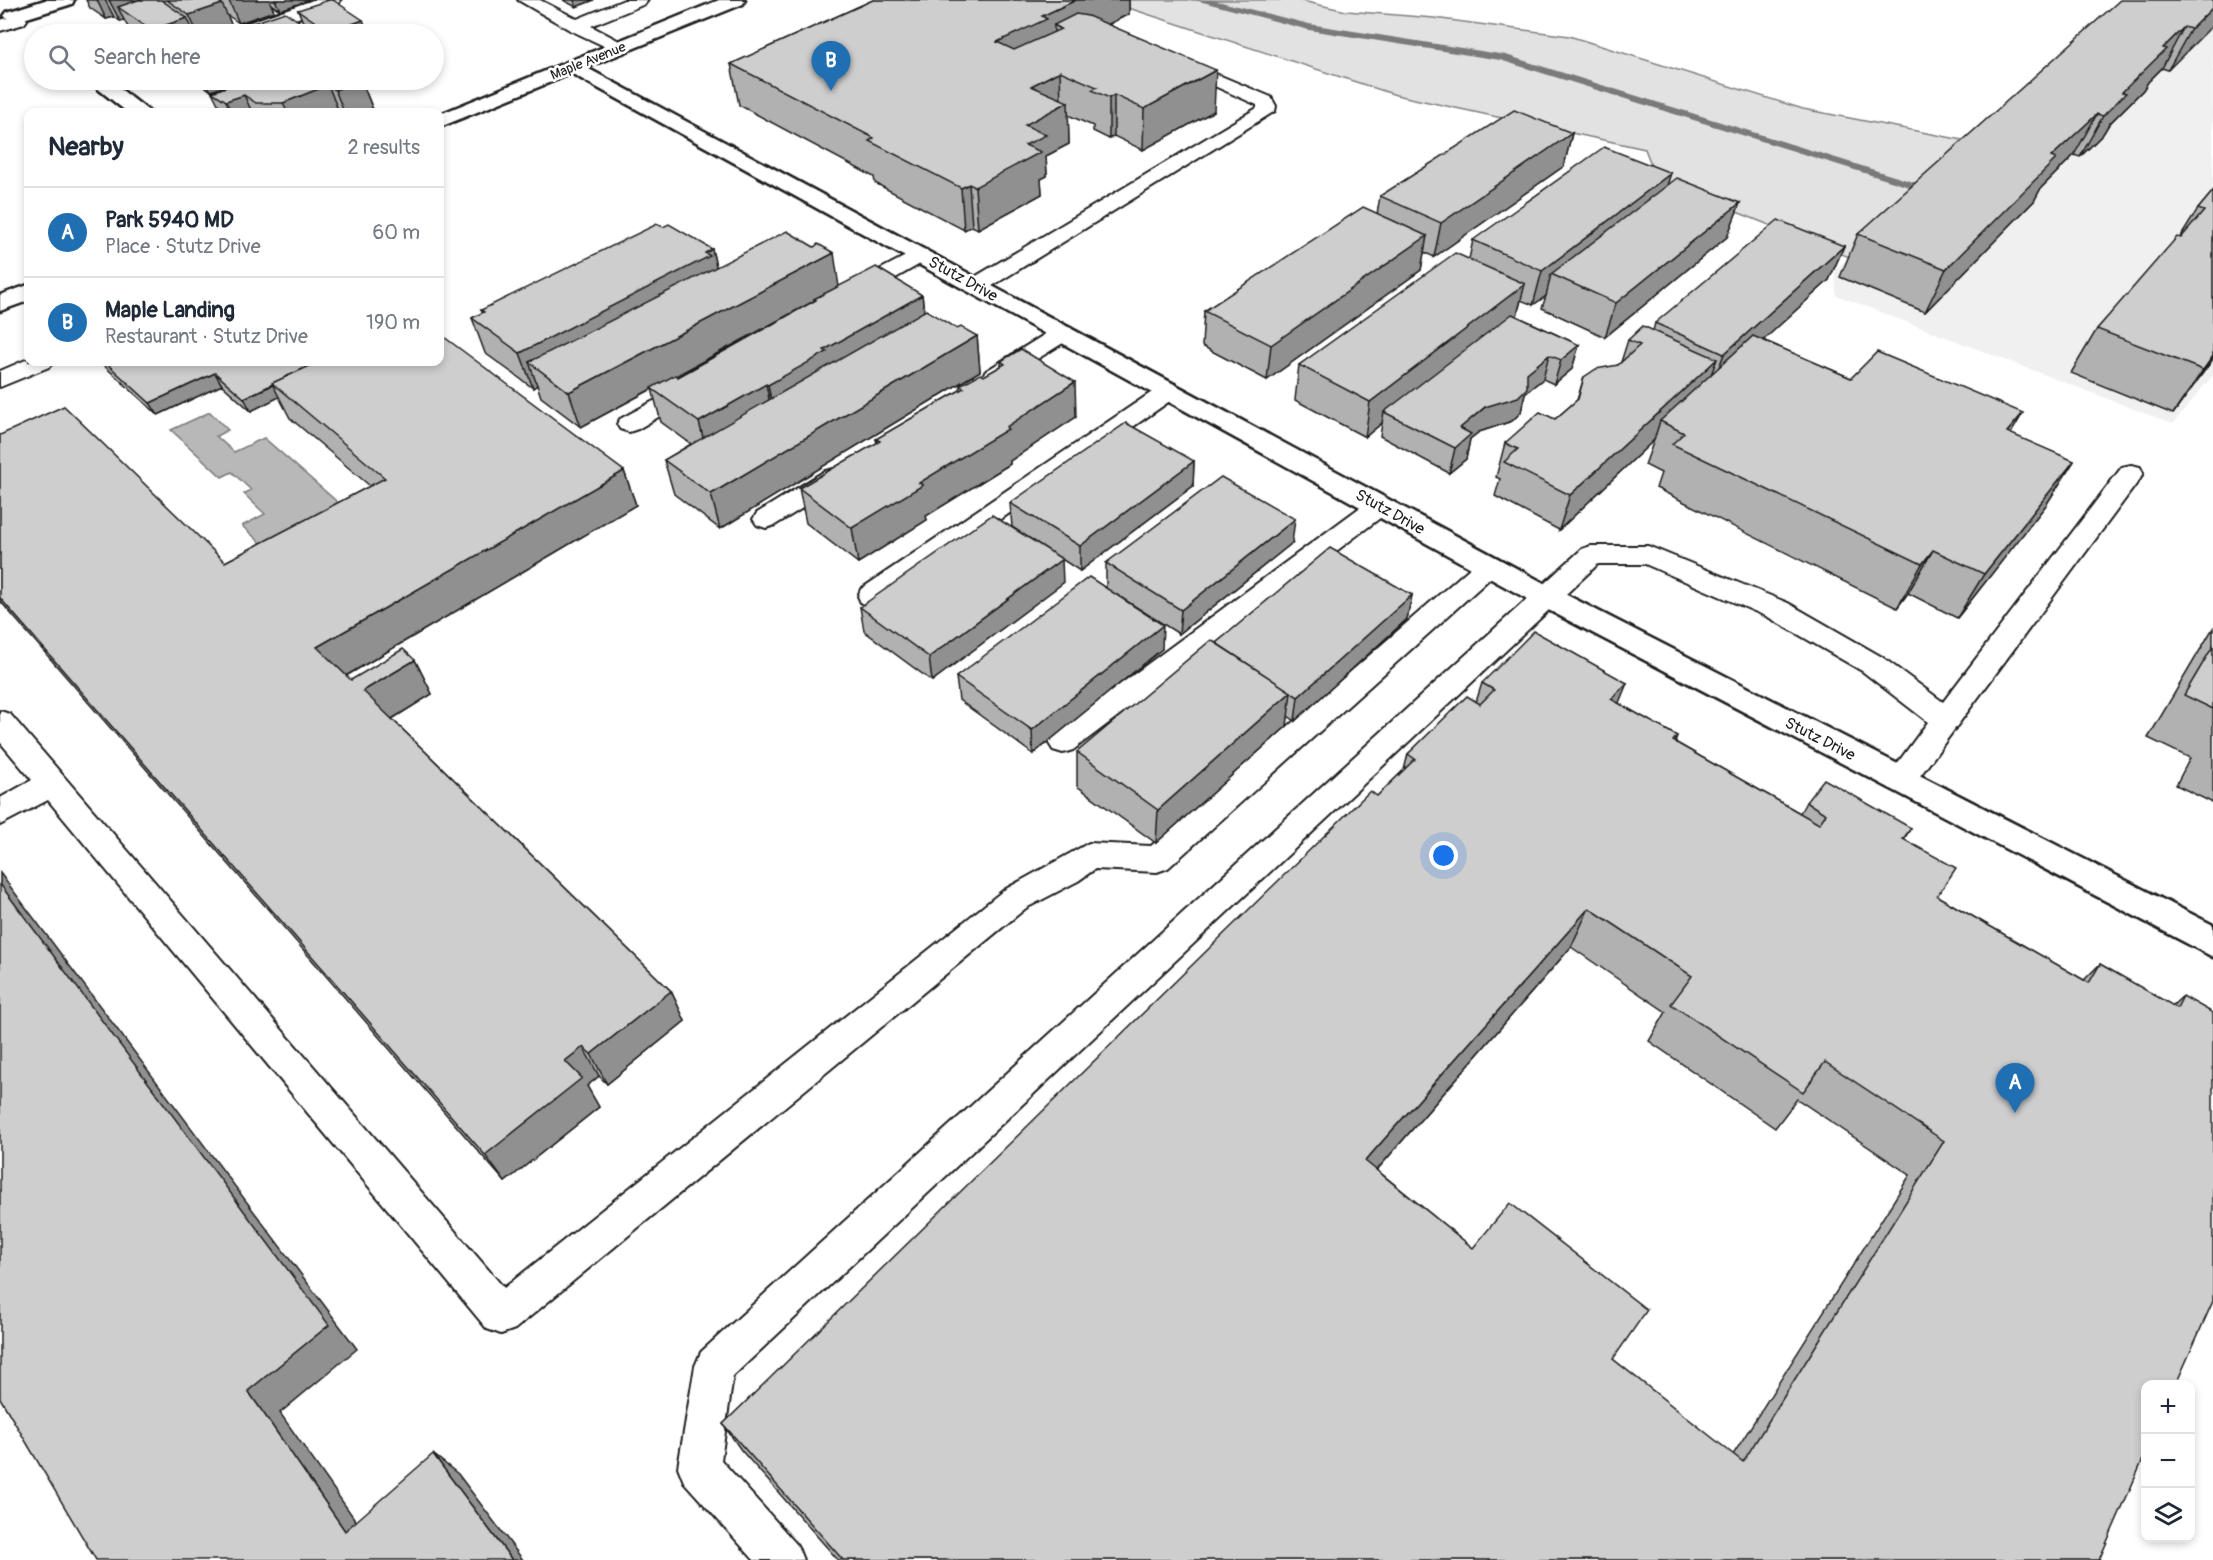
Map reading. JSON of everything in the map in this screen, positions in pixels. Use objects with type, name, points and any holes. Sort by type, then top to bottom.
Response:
[{"type":"street","points":[[8,17],[65,0]]},
{"type":"street","points":[[263,24],[331,0]]},
{"type":"street","name":"Maple Avenue","points":[[444,119],[736,0]]},
{"type":"street","points":[[8,17],[24,26]]},
{"type":"street","name":"Stutz Drive","points":[[574,67],[1488,566],[2213,942]]},
{"type":"street","points":[[114,90],[135,108]]},
{"type":"street","points":[[0,304],[24,294]]},
{"type":"lane","points":[[527,0],[619,48]]},
{"type":"lane","points":[[576,26],[639,0]]},
{"type":"lane","points":[[976,286],[1264,111],[1267,106],[1264,101],[1160,55]]},
{"type":"lane","points":[[834,304],[919,255]]},
{"type":"lane","points":[[972,390],[1063,333]]},
{"type":"lane","points":[[0,380],[32,366]]},
{"type":"lane","points":[[629,424],[711,376]]},
{"type":"lane","points":[[871,596],[1169,392]]},
{"type":"lane","points":[[766,519],[855,464]]},
{"type":"lane","points":[[1900,780],[1947,721],[2131,472]]},
{"type":"lane","points":[[1064,742],[1379,506]]},
{"type":"lane","points":[[782,1560],[699,1467],[715,1366],[1591,555],[1648,555],[1778,610],[1872,664],[1947,721]]},
{"type":"lane","points":[[0,722],[501,1315],[1015,899],[1067,872],[1089,856],[1156,859],[1488,566]]},
{"type":"lane","points":[[0,813],[51,784]]},
{"type":"shaded area","points":[[1104,0],[1298,0],[1346,11],[1434,18],[1569,36],[1803,109],[1978,143],[1849,257],[1657,180],[1645,149],[1396,95]]},
{"type":"shaded area","points":[[2213,0],[2213,375],[2173,424],[1836,295],[1835,271],[1849,257]]},
{"type":"shaded area","points":[[210,412],[228,430],[216,436],[234,452],[264,438],[349,512],[272,553],[242,526],[265,514],[244,494],[251,490],[232,472],[222,477],[171,430]]},
{"type":"building","points":[[138,0],[161,0],[187,18],[169,24],[142,24],[118,7]]},
{"type":"building","points":[[167,0],[216,0],[222,4],[189,15]]},
{"type":"building","points":[[333,0],[363,20],[352,24],[318,24],[298,10]]},
{"type":"building","points":[[873,0],[1076,0],[1042,16],[1047,19],[997,42],[1014,50],[1061,29],[1054,25],[1076,14],[1088,16],[1216,70],[1144,109],[1114,95],[1109,98],[1092,90],[1097,87],[1060,71],[1031,86],[1068,102],[1025,125],[1046,135],[1025,145],[1041,152],[975,187],[969,184],[961,188],[869,141],[874,138],[731,64]]},
{"type":"building","points":[[2120,0],[2213,0],[2213,7],[2191,29],[2184,27],[2163,48],[2166,49],[2122,92],[2126,93],[2103,116],[2097,114],[2051,157],[2056,159],[1946,269],[1858,234]]},
{"type":"building","points":[[285,12],[303,24],[255,24],[253,23]]},
{"type":"building","points":[[218,90],[316,90],[283,103],[256,103],[244,95],[226,101],[212,92]]},
{"type":"building","points":[[1514,110],[1572,133],[1441,223],[1380,196]]},
{"type":"building","points":[[1604,147],[1671,173],[1542,271],[1473,240]]},
{"type":"building","points":[[1677,178],[1740,203],[1616,303],[1551,274]]},
{"type":"building","points":[[2213,191],[2213,356],[2203,370],[2097,329],[2177,237],[2181,238],[2204,211],[2198,209]]},
{"type":"building","points":[[1363,207],[1427,236],[1271,345],[1204,311]]},
{"type":"building","points":[[1778,220],[1844,246],[1724,354],[1655,323]]},
{"type":"building","points":[[657,224],[663,227],[669,224],[712,249],[705,253],[710,256],[520,353],[472,318],[484,312],[481,310]]},
{"type":"building","points":[[787,231],[814,247],[818,244],[834,253],[569,392],[529,362]]},
{"type":"building","points":[[1455,253],[1525,284],[1370,402],[1299,365]]},
{"type":"building","points":[[876,267],[922,295],[824,350],[827,352],[699,422],[651,388],[675,375],[678,377],[816,300],[814,299]]},
{"type":"building","points":[[926,310],[957,329],[961,327],[977,336],[711,494],[664,460]]},
{"type":"building","points":[[1512,314],[1579,345],[1561,360],[1549,355],[1527,373],[1527,388],[1518,397],[1485,407],[1460,428],[1471,434],[1455,448],[1384,412]]},
{"type":"building","points":[[1643,326],[1717,359],[1570,495],[1504,462],[1518,449],[1505,443],[1540,412],[1555,419],[1578,399],[1584,377],[1596,369],[1618,365],[1640,345],[1628,340]]},
{"type":"building","points":[[1753,336],[1851,378],[1877,352],[2023,413],[2007,432],[2074,461],[1984,574],[1933,550],[1922,564],[1672,444],[1684,433],[1660,421]]},
{"type":"building","points":[[444,337],[624,471],[317,647],[351,680],[403,649],[415,660],[363,691],[671,991],[591,1054],[583,1047],[565,1061],[582,1078],[485,1155],[0,598],[0,435],[64,406],[225,562],[385,478],[272,383],[309,366],[444,366]]},
{"type":"building","points":[[1021,349],[1075,382],[1006,427],[1008,429],[919,483],[923,485],[852,528],[799,488],[880,441],[876,439],[964,388],[960,385],[980,374],[984,376],[1005,364],[1001,361]]},
{"type":"building","points":[[109,366],[309,366],[244,398],[215,373],[150,403]]},
{"type":"building","points":[[1126,423],[1194,461],[1080,546],[1010,503]]},
{"type":"building","points":[[1221,477],[1295,519],[1181,610],[1106,563]]},
{"type":"building","points":[[992,515],[1062,559],[929,657],[860,607]]},
{"type":"building","points":[[1330,548],[1412,595],[1298,697],[1216,643]]},
{"type":"building","points":[[1089,577],[1163,625],[1032,730],[956,677]]},
{"type":"building","points":[[1534,631],[1627,683],[1611,699],[1677,736],[1673,741],[1819,824],[1826,814],[1806,802],[1824,779],[1911,828],[1903,839],[1956,868],[1937,896],[2089,983],[2100,964],[2177,1008],[2183,996],[2213,1013],[2213,1301],[2178,1380],[2141,1380],[2141,1464],[2099,1560],[843,1560],[723,1424],[1370,791],[1377,796],[1415,759],[1408,754],[1467,696],[1480,704],[1494,690],[1482,683]],"holes":[[[1589,908],[1692,976],[1671,1004],[1803,1092],[1825,1062],[1944,1141],[1743,1462],[1613,1359],[1647,1310],[1510,1203],[1473,1248],[1365,1161]]]},
{"type":"building","points":[[1211,640],[1291,692],[1158,810],[1077,752]]},
{"type":"building","points":[[2213,646],[2213,709],[2184,695]]},
{"type":"building","points":[[0,884],[329,1325],[248,1391],[345,1531],[433,1454],[512,1560],[96,1560],[0,1398]]},
{"type":"waterway","points":[[1200,0],[1309,27],[1502,57],[1923,187]]},
{"type":"place","name":"Maple Landing","points":[[831,91]]},
{"type":"place","name":"Park 5940 MD","points":[[2015,1113]]}]
